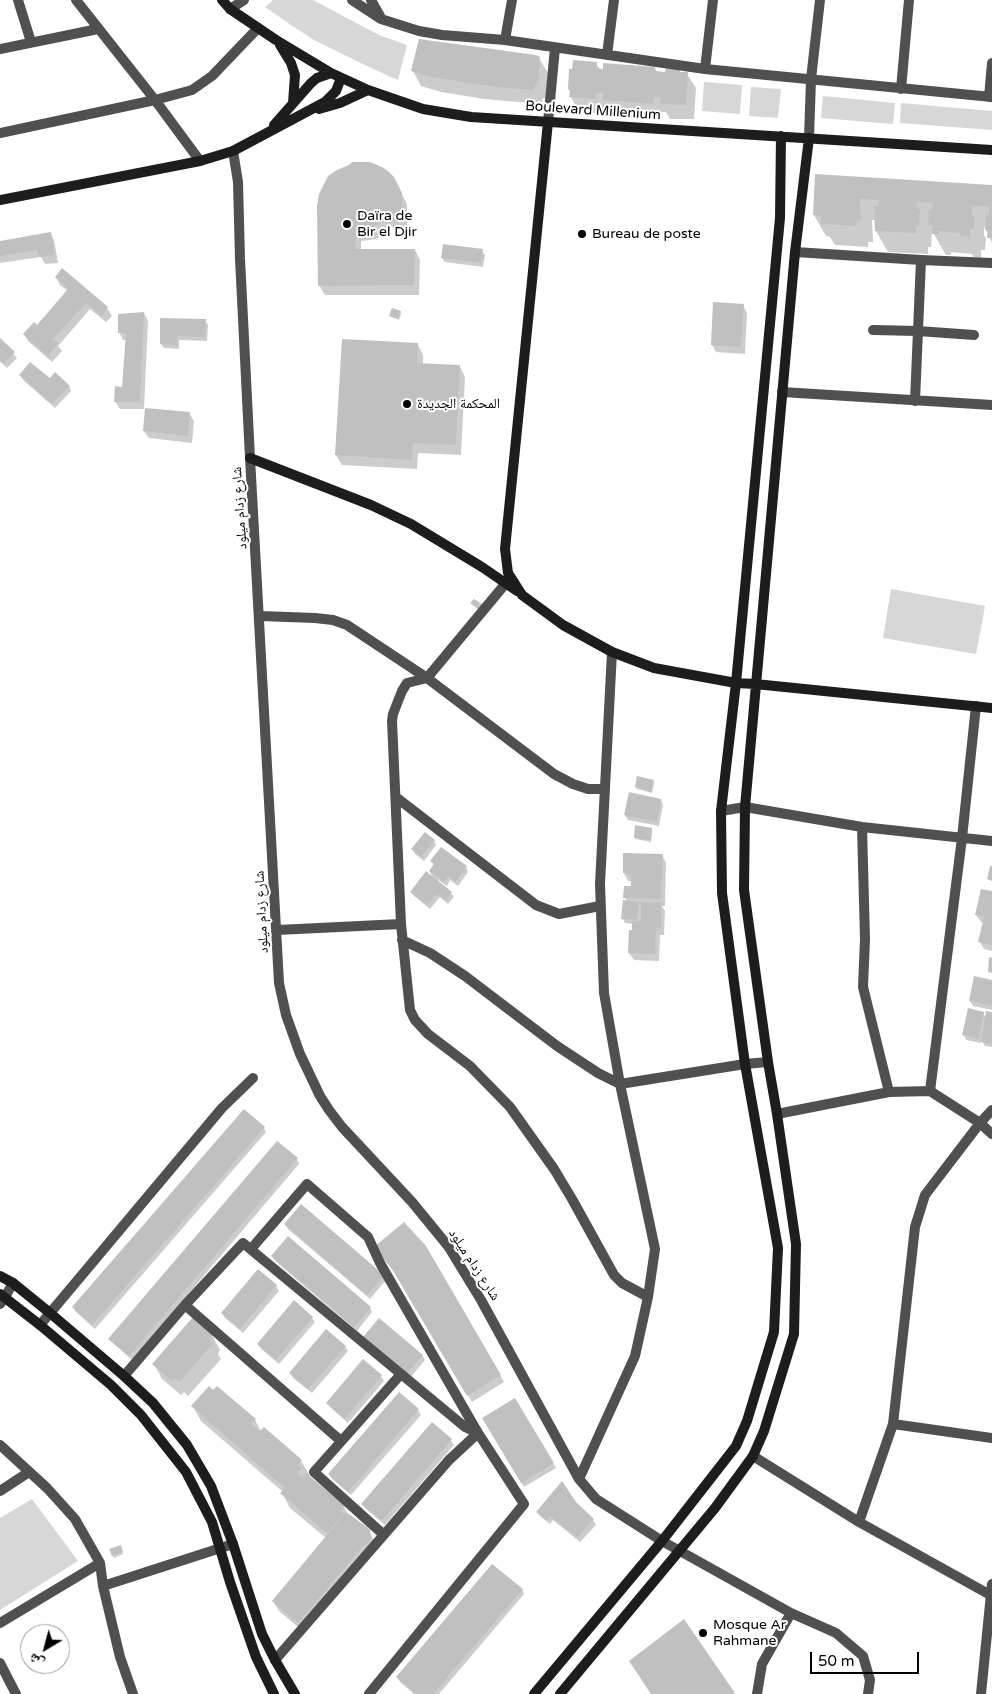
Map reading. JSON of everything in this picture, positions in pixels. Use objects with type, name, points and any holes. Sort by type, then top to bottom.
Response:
[{"type":"main road","name":"Boulevard Millenium","points":[[222,0],[230,10],[331,74],[368,90],[423,109],[461,115],[548,122],[992,150]]},
{"type":"main road","points":[[276,40],[286,52],[295,75],[293,103]]},
{"type":"main road","points":[[271,130],[311,83],[324,75],[331,74]]},
{"type":"main road","points":[[0,200],[200,161],[233,150],[303,114],[331,97],[336,91],[341,78]]},
{"type":"main road","points":[[303,114],[340,103],[368,90]]},
{"type":"main road","points":[[522,595],[508,573],[505,549],[548,122]]},
{"type":"main road","points":[[534,1694],[662,1541],[736,1446],[747,1421],[774,1332],[778,1248],[745,1064],[722,892],[721,811],[736,683],[780,218],[780,136]]},
{"type":"main road","points":[[560,1694],[715,1508],[753,1456],[764,1432],[794,1334],[796,1244],[744,890],[745,807],[795,252],[809,138]]},
{"type":"main road","points":[[250,458],[379,509],[419,529],[506,583],[563,625],[612,652],[654,668],[736,683],[992,708]]},
{"type":"main road","points":[[0,1276],[50,1313],[124,1376],[153,1403],[187,1445],[211,1486],[234,1544],[262,1634],[274,1660],[295,1694]]},
{"type":"main road","points":[[2,1298],[40,1325],[111,1385],[142,1415],[186,1472],[212,1522],[256,1657],[274,1694]]},
{"type":"street","points":[[18,0],[31,42]]},
{"type":"street","points":[[76,0],[155,100],[200,161]]},
{"type":"street","points":[[230,10],[244,0]]},
{"type":"street","points":[[352,0],[381,19],[419,31],[442,35],[505,40],[705,69],[901,89],[991,97],[992,63]]},
{"type":"street","points":[[371,0],[381,19]]},
{"type":"street","points":[[505,40],[512,0]]},
{"type":"street","points":[[607,55],[614,0]]},
{"type":"street","points":[[705,69],[713,0]]},
{"type":"street","points":[[809,138],[812,79],[820,0]]},
{"type":"street","points":[[901,89],[909,0]]},
{"type":"street","points":[[0,133],[155,100],[192,90],[212,76],[258,28]]},
{"type":"street","points":[[0,49],[98,29]]},
{"type":"street","points":[[548,122],[555,48]]},
{"type":"street","name":"شارع زدام ميلود","points":[[233,150],[238,182],[250,458],[279,983],[286,1016],[308,1071],[320,1096],[342,1127],[412,1202],[448,1246],[481,1300],[579,1479],[596,1499],[662,1541],[791,1613],[836,1633],[863,1656],[870,1680],[868,1694]]},
{"type":"street","points":[[795,252],[992,263]]},
{"type":"street","points":[[915,401],[921,260]]},
{"type":"street","points":[[873,330],[974,335]]},
{"type":"street","points":[[782,392],[992,405]]},
{"type":"street","points":[[506,583],[427,678],[407,684],[402,690],[393,714],[401,924],[408,1000],[415,1020],[428,1034],[470,1066],[510,1107],[567,1191],[614,1276],[622,1283],[648,1297]]},
{"type":"street","points":[[260,616],[315,618],[333,620],[347,625],[427,678],[554,774],[573,784],[604,790]]},
{"type":"street","points":[[579,1479],[635,1356],[648,1297],[655,1249],[620,1084],[604,993],[600,884],[612,652]]},
{"type":"street","points":[[930,1091],[962,838],[976,706]]},
{"type":"street","points":[[397,798],[536,905],[559,914],[600,906]]},
{"type":"street","points":[[721,811],[745,807],[862,827],[992,842]]},
{"type":"street","points":[[862,827],[865,939],[862,987],[890,1092]]},
{"type":"street","points":[[277,930],[401,924]]},
{"type":"street","points":[[402,940],[437,958],[557,1046],[598,1073],[620,1084],[768,1062]]},
{"type":"street","points":[[40,1325],[222,1108],[253,1078]]},
{"type":"street","points":[[777,1114],[890,1092],[930,1091],[980,1123],[992,1134]]},
{"type":"street","points":[[859,1522],[893,1424],[915,1227],[925,1195],[992,1110]]},
{"type":"street","points":[[250,1249],[307,1184],[368,1237],[380,1263],[478,1433],[524,1504],[369,1694]]},
{"type":"street","points":[[124,1376],[185,1305],[243,1243],[465,1427],[478,1433]]},
{"type":"street","points":[[2,1298],[13,1284]]},
{"type":"street","points":[[185,1305],[341,1441]]},
{"type":"street","points":[[384,1535],[314,1472],[401,1374]]},
{"type":"street","points":[[893,1424],[992,1438]]},
{"type":"street","points":[[274,1660],[449,1460],[478,1433]]},
{"type":"street","points":[[0,1445],[47,1488],[75,1519],[100,1563],[103,1586],[120,1657],[132,1694]]},
{"type":"street","points":[[753,1456],[859,1522],[991,1596]]},
{"type":"street","points":[[0,1491],[29,1472]]},
{"type":"street","points":[[103,1586],[234,1544]]},
{"type":"street","points":[[0,1623],[100,1563]]},
{"type":"street","points":[[980,1694],[992,1584]]},
{"type":"street","points":[[757,1694],[762,1664],[791,1613]]},
{"type":"street","points":[[0,1663],[16,1694]]},
{"type":"shaded area","points":[[273,0],[313,0],[379,35],[407,45],[398,80],[314,40],[265,7]]},
{"type":"shaded area","points":[[704,82],[742,85],[740,114],[702,111]]},
{"type":"shaded area","points":[[751,87],[781,89],[778,118],[749,116]]},
{"type":"shaded area","points":[[823,96],[895,103],[893,124],[821,118]]},
{"type":"shaded area","points":[[901,103],[992,111],[992,130],[900,123]]},
{"type":"shaded area","points":[[891,589],[985,606],[976,654],[883,638]]},
{"type":"shaded area","points":[[32,1499],[78,1561],[0,1610],[0,1518]]},
{"type":"building","points":[[419,39],[536,55],[540,57],[538,84],[535,84],[534,90],[496,87],[431,77],[411,71]]},
{"type":"building","points":[[573,60],[597,62],[596,68],[603,69],[603,63],[655,67],[655,71],[665,72],[666,68],[680,69],[680,72],[688,72],[686,105],[660,104],[661,98],[654,97],[653,104],[603,100],[603,93],[596,93],[595,99],[569,97],[569,69],[572,69]]},
{"type":"building","name":"Daïra de Bir el Djir","points":[[352,162],[370,162],[382,167],[394,177],[402,193],[402,216],[397,223],[384,216],[381,222],[370,229],[356,231],[355,249],[415,249],[414,285],[318,286],[317,206],[319,194],[328,176]]},
{"type":"building","points":[[815,174],[992,185],[992,238],[987,238],[988,230],[985,230],[989,206],[972,206],[974,229],[970,229],[970,237],[960,236],[960,233],[939,231],[939,234],[932,234],[933,225],[928,225],[929,210],[932,210],[933,203],[917,202],[917,209],[920,209],[919,226],[916,226],[916,233],[875,231],[874,206],[879,206],[879,200],[860,199],[861,221],[857,220],[856,226],[821,224],[821,216],[813,215]]},
{"type":"building","points":[[51,232],[55,255],[40,257],[37,250],[0,256],[0,241]]},
{"type":"building","points":[[443,244],[483,249],[481,263],[441,258]]},
{"type":"building","points":[[62,268],[108,307],[102,316],[86,303],[53,339],[58,343],[48,356],[23,334],[34,322],[37,325],[68,289],[55,277]]},
{"type":"building","points":[[713,302],[744,304],[741,347],[711,345]]},
{"type":"building","points":[[392,308],[401,311],[398,319],[389,316]]},
{"type":"building","points":[[144,312],[140,402],[114,402],[115,386],[122,387],[126,333],[118,333],[118,314]]},
{"type":"building","points":[[160,318],[206,319],[205,337],[177,336],[177,345],[160,344]]},
{"type":"building","points":[[0,338],[15,352],[4,364],[0,361]]},
{"type":"building","points":[[342,339],[418,343],[417,363],[460,365],[456,445],[413,443],[412,460],[335,455]]},
{"type":"building","points":[[30,362],[50,378],[55,372],[70,386],[52,404],[19,375]]},
{"type":"building","points":[[145,408],[190,412],[188,436],[143,431]]},
{"type":"building","points":[[474,599],[485,606],[482,612],[470,603]]},
{"type":"building","points":[[637,776],[654,780],[651,792],[635,787]]},
{"type":"building","points":[[629,792],[661,799],[657,822],[624,815]]},
{"type":"building","points":[[635,825],[652,828],[651,840],[634,838]]},
{"type":"building","points":[[425,832],[435,840],[421,857],[411,849]]},
{"type":"building","points":[[441,847],[467,866],[455,882],[448,876],[444,882],[429,871],[434,864],[430,861]]},
{"type":"building","points":[[623,853],[663,854],[661,899],[623,898],[624,886],[631,886],[631,874],[623,873]]},
{"type":"building","points":[[990,866],[992,866],[992,881],[987,879]]},
{"type":"building","points":[[426,871],[452,892],[445,901],[437,894],[427,905],[410,892]]},
{"type":"building","points":[[981,889],[992,891],[992,945],[978,942],[984,917],[975,915]]},
{"type":"building","points":[[623,900],[639,902],[637,920],[621,919]]},
{"type":"building","points":[[641,902],[661,903],[661,928],[656,928],[655,954],[628,953],[629,930],[632,930],[632,921],[641,921]]},
{"type":"building","points":[[989,957],[992,958],[992,973],[988,972]]},
{"type":"building","points":[[974,976],[992,980],[992,1006],[969,1001]]},
{"type":"building","points":[[968,1008],[984,1012],[979,1039],[962,1035]]},
{"type":"building","points":[[986,1011],[992,1012],[992,1044],[981,1042]]},
{"type":"building","points":[[244,1109],[265,1127],[92,1325],[72,1307]]},
{"type":"building","points":[[277,1141],[298,1158],[129,1356],[108,1339]]},
{"type":"building","points":[[301,1204],[384,1275],[367,1295],[284,1224]]},
{"type":"building","points":[[404,1222],[426,1246],[501,1375],[467,1396],[392,1269],[374,1247]]},
{"type":"building","points":[[288,1236],[371,1307],[354,1327],[271,1256]]},
{"type":"building","points":[[258,1269],[277,1285],[240,1329],[221,1313]]},
{"type":"building","points":[[294,1300],[313,1317],[276,1360],[257,1344]]},
{"type":"building","points":[[193,1317],[213,1335],[209,1339],[213,1343],[179,1382],[175,1377],[172,1381],[152,1364]]},
{"type":"building","points":[[379,1318],[423,1355],[407,1374],[363,1337]]},
{"type":"building","points":[[326,1329],[346,1346],[308,1389],[289,1373]]},
{"type":"building","points":[[363,1359],[382,1375],[345,1419],[326,1403]]},
{"type":"building","points":[[209,1386],[213,1390],[217,1386],[256,1419],[251,1424],[260,1431],[264,1427],[302,1460],[298,1465],[302,1468],[297,1473],[302,1477],[306,1473],[345,1506],[340,1511],[344,1514],[327,1533],[280,1493],[285,1488],[191,1406]]},
{"type":"building","points":[[399,1392],[419,1409],[348,1492],[328,1474]]},
{"type":"building","points":[[515,1398],[554,1463],[521,1483],[482,1418]]},
{"type":"building","points":[[432,1422],[452,1439],[382,1521],[361,1504]]},
{"type":"building","points":[[562,1481],[576,1502],[594,1519],[577,1538],[550,1516],[547,1521],[536,1512]]},
{"type":"building","points":[[346,1512],[370,1530],[371,1537],[369,1542],[364,1545],[298,1623],[272,1601]]},
{"type":"building","points":[[121,1545],[123,1552],[112,1556],[109,1549]]},
{"type":"building","points":[[492,1564],[523,1589],[433,1694],[416,1694],[396,1677]]},
{"type":"building","points":[[684,1619],[735,1693],[651,1694],[629,1661]]},
{"type":"place","name":"Daïra de Bir el Djir","points":[[347,224]]},
{"type":"place","name":"Bureau de poste","points":[[582,234]]},
{"type":"place","name":"المحكمة الجديدة","points":[[407,404]]},
{"type":"place","name":"Mosque Ar Rahmane","points":[[703,1633]]}]
